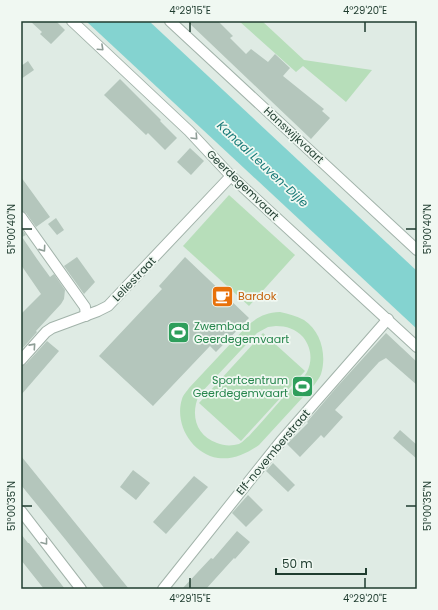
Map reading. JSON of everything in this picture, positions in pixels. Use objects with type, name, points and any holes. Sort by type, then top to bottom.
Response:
[{"type":"street","name":"Geerdegemvaart","points":[[72,21],[189,131],[231,176],[417,347]]},
{"type":"street","name":"Hanswijkvaart","points":[[170,21],[417,250]]},
{"type":"street","name":"Leliestraat","points":[[21,360],[46,332],[108,306],[231,176]]},
{"type":"street","points":[[21,217],[85,307],[86,316]]},
{"type":"street","name":"Elf-novemberstraat","points":[[163,589],[281,441],[388,319]]},
{"type":"street","points":[[21,511],[81,589]]},
{"type":"green space","points":[[239,21],[262,21],[304,60],[372,70],[346,102],[303,66],[296,72]]},
{"type":"green space","points":[[229,195],[295,255],[249,306],[183,246]]},
{"type":"green space","name":"Sportcentrum Geerdegemvaart","points":[[275,312],[292,315],[304,320],[315,330],[323,351],[323,367],[321,375],[315,384],[259,445],[245,453],[229,458],[218,458],[200,451],[187,436],[183,428],[180,409],[184,395],[247,326],[266,314]],"holes":[[[280,326],[294,330],[306,341],[310,354],[310,363],[307,372],[249,436],[239,444],[225,445],[210,440],[200,430],[195,417],[196,403],[199,395],[257,333],[268,327]]]},
{"type":"green space","points":[[263,333],[305,371],[241,441],[199,403]]},
{"type":"water","name":"Kanaal Leuven-Dijle","points":[[86,21],[149,21],[417,271],[417,329]]},
{"type":"building","points":[[30,21],[56,21],[65,30],[51,44],[40,34],[42,32]]},
{"type":"building","points":[[187,21],[218,21],[233,36],[230,38],[246,54],[251,49],[268,62],[275,54],[290,68],[283,76],[324,109],[322,111],[330,118],[311,139]]},
{"type":"building","points":[[28,61],[34,70],[21,79],[21,66]]},
{"type":"building","points":[[120,79],[177,138],[165,150],[148,133],[146,135],[104,95]]},
{"type":"building","points":[[190,148],[204,161],[191,175],[177,162]]},
{"type":"building","points":[[21,177],[50,217],[36,227],[26,213],[21,211]]},
{"type":"building","points":[[56,218],[64,230],[57,235],[48,224]]},
{"type":"building","points":[[21,228],[26,235],[22,237],[37,259],[50,277],[54,274],[65,290],[64,299],[61,304],[21,350],[21,314],[41,294],[21,265]]},
{"type":"building","points":[[77,257],[95,282],[84,294],[64,266]]},
{"type":"building","name":"Zwembad Geerdegemvaart","points":[[185,257],[249,318],[216,352],[210,346],[153,406],[99,356],[162,289],[159,286]]},
{"type":"building","points":[[386,333],[417,362],[417,385],[386,358],[379,362],[335,410],[343,417],[324,438],[321,435],[300,457],[287,444],[308,423],[307,422],[336,388]]},
{"type":"building","points":[[47,341],[59,351],[21,395],[21,366],[26,364]]},
{"type":"building","points":[[400,430],[417,445],[417,459],[393,438]]},
{"type":"building","points":[[21,456],[129,589],[105,589],[21,485]]},
{"type":"building","points":[[273,463],[295,485],[288,492],[266,471]]},
{"type":"building","points":[[133,470],[150,483],[136,500],[120,487]]},
{"type":"building","points":[[194,476],[208,487],[166,534],[153,522]]},
{"type":"building","points":[[248,495],[263,510],[246,527],[232,513]]},
{"type":"building","points":[[237,531],[250,542],[235,559],[234,558],[206,589],[182,589],[211,558],[213,559]]},
{"type":"building","points":[[21,534],[65,589],[44,589],[21,560]]},
{"type":"place","name":"Bardok","points":[[223,296]]},
{"type":"place","name":"Zwembad Geerdegemvaart","points":[[179,332]]},
{"type":"place","name":"Sportcentrum Geerdegemvaart","points":[[303,386]]}]
